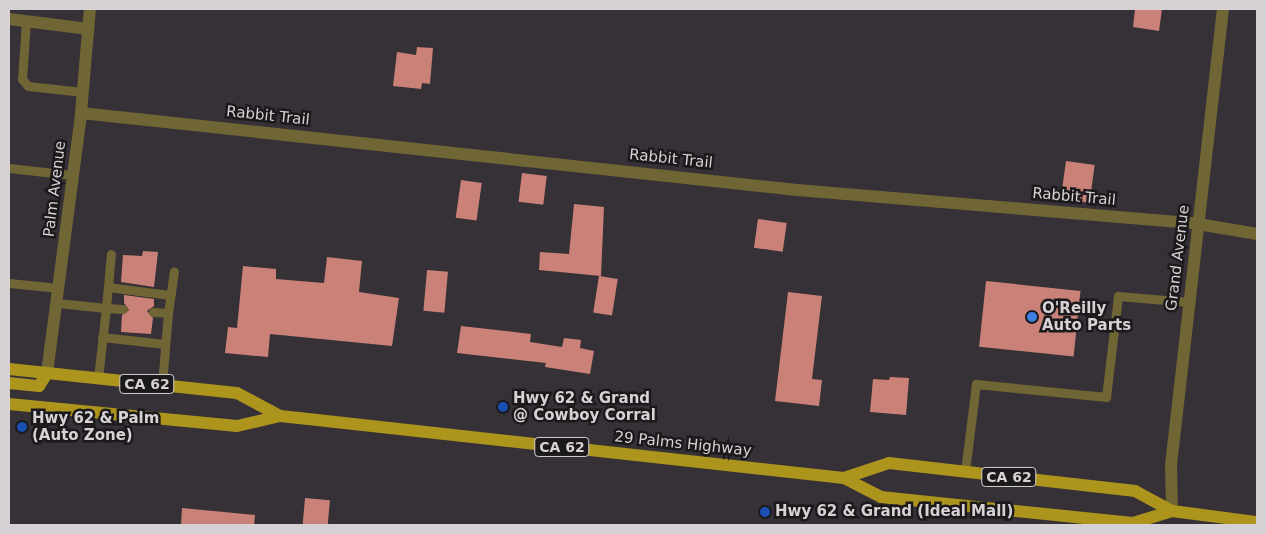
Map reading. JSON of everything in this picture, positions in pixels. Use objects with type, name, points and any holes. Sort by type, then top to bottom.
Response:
[{"type":"main road","name":"29 Palms Highway","points":[[9,369],[237,393],[280,416]]},
{"type":"main road","points":[[9,383],[38,386],[47,373]]},
{"type":"main road","name":"29 Palms Highway","points":[[9,404],[237,426],[280,416],[844,478],[881,497],[1133,523],[1172,511]]},
{"type":"main road","name":"29 Palms Highway","points":[[844,478],[889,463],[965,471],[1135,491],[1172,511],[1257,522]]},
{"type":"street","name":"Palm Avenue","points":[[47,373],[58,304],[72,175],[81,113],[90,9]]},
{"type":"street","name":"Grand Avenue","points":[[1172,511],[1170,464],[1223,9]]},
{"type":"street","points":[[9,19],[88,29]]},
{"type":"street","name":"Rabbit Trail","points":[[81,113],[797,190],[1198,224],[1257,234]]},
{"type":"lane","points":[[26,21],[22,79],[28,86],[83,92]]},
{"type":"lane","points":[[9,168],[72,175]]},
{"type":"lane","points":[[98,378],[111,254]]},
{"type":"lane","points":[[162,385],[168,313],[174,271]]},
{"type":"lane","points":[[9,283],[59,288]]},
{"type":"lane","points":[[108,287],[170,295]]},
{"type":"lane","points":[[965,471],[976,384],[1106,397],[1118,296],[1189,302]]},
{"type":"lane","points":[[58,304],[123,310]]},
{"type":"lane","points":[[153,312],[168,313]]},
{"type":"lane","points":[[102,337],[166,344]]},
{"type":"building","points":[[1135,9],[1162,9],[1159,31],[1133,27]]},
{"type":"building","points":[[417,47],[433,48],[430,84],[422,83],[421,89],[393,86],[397,52],[416,55]]},
{"type":"building","points":[[1066,161],[1095,165],[1089,203],[1061,199]]},
{"type":"building","points":[[522,173],[547,176],[543,205],[518,202]]},
{"type":"building","points":[[461,180],[482,183],[477,221],[456,218]]},
{"type":"building","points":[[574,204],[604,207],[601,276],[539,270],[540,252],[569,254]]},
{"type":"building","points":[[758,219],[787,223],[783,252],[754,248]]},
{"type":"building","points":[[143,251],[158,252],[154,287],[121,282],[123,255],[142,256]]},
{"type":"building","points":[[327,257],[362,261],[359,292],[399,298],[392,346],[270,334],[268,357],[225,353],[228,327],[237,328],[243,266],[276,269],[276,279],[324,283]]},
{"type":"building","points":[[427,270],[448,272],[444,313],[423,311]]},
{"type":"building","points":[[599,276],[618,279],[612,316],[593,313]]},
{"type":"building","points":[[986,281],[1080,291],[1074,357],[979,347]]},
{"type":"building","points":[[788,292],[822,296],[812,379],[822,380],[819,406],[775,401]]},
{"type":"building","points":[[124,295],[154,299],[154,306],[147,311],[153,318],[151,334],[121,332],[122,315],[129,310],[124,303]]},
{"type":"building","points":[[461,326],[531,334],[530,342],[562,347],[564,338],[581,340],[580,348],[594,351],[590,374],[545,367],[546,363],[457,353]]},
{"type":"building","points":[[890,377],[909,378],[906,415],[870,412],[873,379],[889,380]]},
{"type":"building","points":[[305,498],[330,500],[328,525],[303,525]]},
{"type":"building","points":[[182,508],[255,515],[254,525],[181,525]]},
{"type":"place","name":"O'Reilly Auto Parts","points":[[1032,317]]},
{"type":"place","name":"Hwy 62 & Grand @ Cowboy Corral","points":[[503,407]]},
{"type":"place","name":"Hwy 62 & Palm (Auto Zone)","points":[[22,427]]},
{"type":"place","name":"Hwy 62 & Grand (Ideal Mall)","points":[[765,512]]}]
